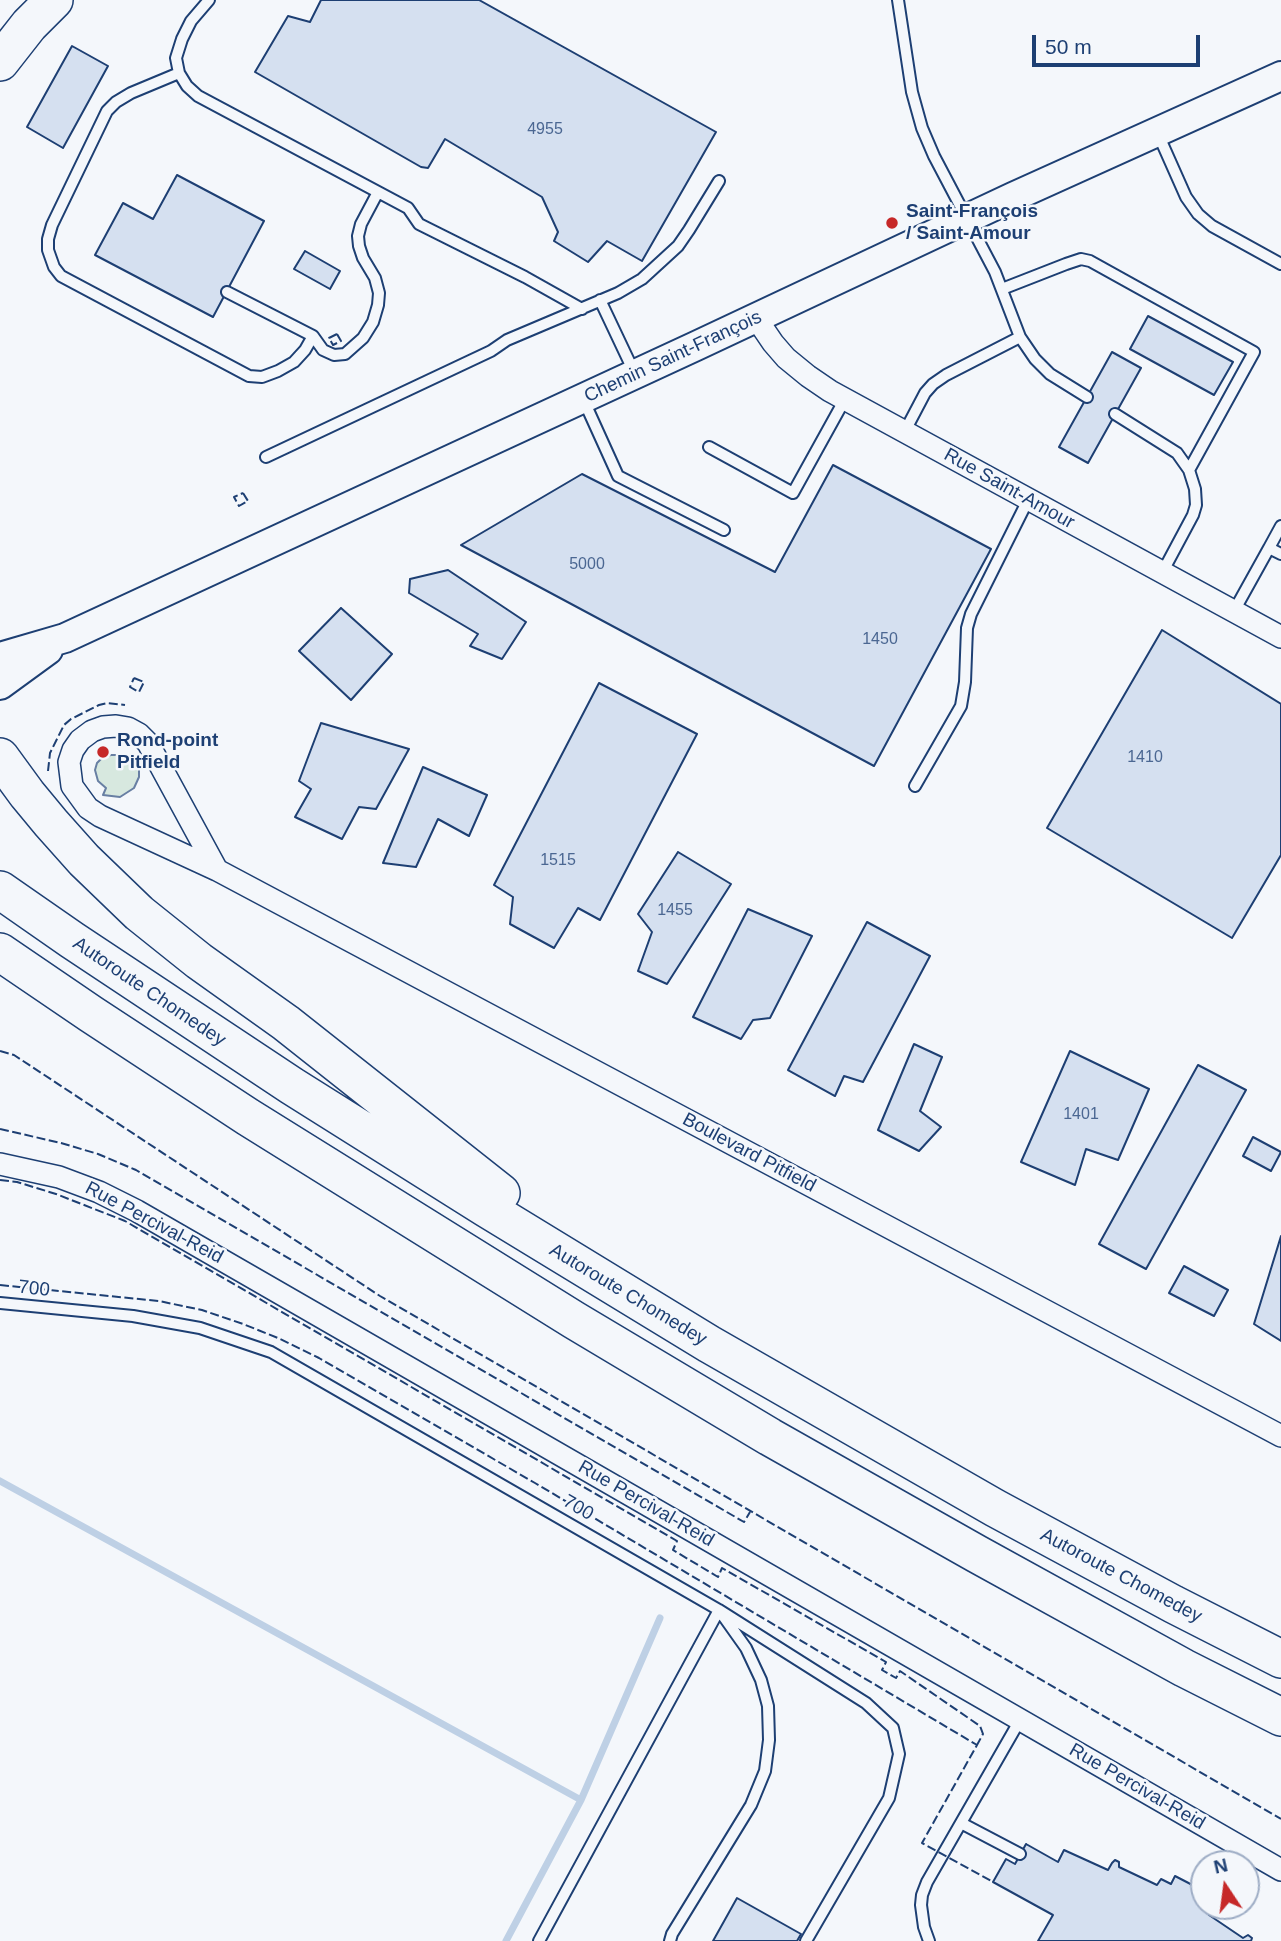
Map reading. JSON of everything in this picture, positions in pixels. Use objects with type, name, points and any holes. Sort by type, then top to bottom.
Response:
[{"type":"highway","points":[[0,62],[29,25],[54,0]]},
{"type":"highway","points":[[4,763],[84,860],[139,913],[199,961],[286,1023],[631,1297]]},
{"type":"highway","name":"Autoroute Chomedey","points":[[0,890],[292,1086],[720,1351],[995,1508],[1281,1659]]},
{"type":"highway","points":[[0,952],[248,1117],[574,1320],[770,1437],[977,1554],[1172,1661],[1281,1717]]},
{"type":"street","name":"Chemin Saint-François","points":[[0,657],[65,638],[176,584],[1281,76]]},
{"type":"street","name":"Rue Saint-Amour","points":[[756,318],[786,358],[808,376],[845,399],[1281,637]]},
{"type":"street","name":"Chemin Saint-François","points":[[0,685],[65,638]]},
{"type":"street","name":"Boulevard Pitfield","points":[[217,870],[153,752],[139,734],[128,728],[103,727],[80,740],[69,762],[69,775],[72,786],[88,808],[100,816],[217,870],[1281,1436]]},
{"type":"street","name":"Rue Percival-Reid","points":[[0,1164],[60,1177],[137,1211],[1281,1870]]},
{"type":"lane","points":[[209,0],[191,20],[176,58],[179,73],[187,86],[198,96],[408,208],[419,224],[582,309]]},
{"type":"lane","points":[[898,0],[912,92],[922,128],[995,272],[1020,337],[1049,374],[1087,397]]},
{"type":"lane","points":[[179,73],[131,93],[107,111],[47,239],[54,267],[61,276],[249,376],[262,377],[294,362],[313,336]]},
{"type":"lane","points":[[1157,132],[1186,197],[1198,214],[1212,226],[1281,264]]},
{"type":"lane","points":[[266,457],[491,351],[507,340],[618,293],[642,279],[661,263],[690,230],[719,181]]},
{"type":"lane","points":[[227,292],[313,336],[323,349],[334,355],[345,354],[363,338],[373,322],[379,293],[375,278],[359,246],[358,236],[361,224],[378,192]]},
{"type":"lane","points":[[1002,289],[1081,259],[1090,261],[1254,352],[1189,470]]},
{"type":"lane","points":[[600,300],[636,374]]},
{"type":"lane","points":[[905,431],[925,393],[933,384],[1020,337]]},
{"type":"lane","points":[[583,398],[618,476],[724,530]]},
{"type":"lane","points":[[709,447],[793,493],[845,399]]},
{"type":"lane","points":[[1115,414],[1177,453],[1189,470],[1195,489],[1196,505],[1193,515],[1162,573]]},
{"type":"lane","points":[[915,786],[961,706],[965,682],[967,628],[971,614],[1028,500]]},
{"type":"lane","points":[[1234,611],[1281,526]]},
{"type":"lane","points":[[1269,548],[1281,554]]},
{"type":"lane","name":"700","points":[[0,1303],[133,1316],[200,1328],[271,1352],[719,1610],[866,1703],[892,1728],[899,1754],[889,1798],[806,1941]]},
{"type":"lane","points":[[539,1941],[719,1610],[746,1648],[761,1680],[768,1706],[769,1740],[765,1770],[751,1805],[670,1941]]},
{"type":"lane","points":[[929,1941],[922,1916],[922,1895],[927,1882],[1020,1720]]},
{"type":"lane","points":[[961,1823],[1020,1854]]},
{"type":"shaded area","points":[[131,754],[139,767],[139,777],[134,788],[120,797],[103,795],[106,788],[98,781],[95,770],[97,763],[103,757],[117,755],[126,759]]},
{"type":"building","points":[[321,0],[479,0],[716,132],[642,261],[607,241],[588,262],[554,241],[558,232],[542,197],[445,139],[428,168],[421,167],[255,72],[288,16],[310,22]]},
{"type":"building","points":[[72,46],[108,66],[63,148],[27,127]]},
{"type":"building","points":[[177,175],[264,221],[213,317],[95,255],[123,203],[153,219]]},
{"type":"building","points":[[305,251],[340,271],[330,289],[294,269]]},
{"type":"building","points":[[1148,316],[1233,362],[1214,395],[1130,349]]},
{"type":"building","points":[[1112,352],[1141,368],[1088,463],[1059,447]]},
{"type":"building","points":[[833,465],[991,549],[874,766],[461,545],[582,474],[775,572]]},
{"type":"building","points":[[448,570],[526,622],[502,659],[470,646],[478,634],[409,593],[410,579]]},
{"type":"building","points":[[341,608],[392,654],[351,700],[299,651]]},
{"type":"building","points":[[1162,630],[1281,704],[1281,855],[1232,938],[1047,828]]},
{"type":"building","points":[[599,683],[697,734],[600,920],[578,908],[554,948],[510,924],[513,897],[494,885]]},
{"type":"building","points":[[321,723],[409,749],[376,809],[359,807],[342,839],[295,817],[311,789],[299,781]]},
{"type":"building","points":[[423,767],[487,795],[469,836],[438,819],[416,867],[383,863]]},
{"type":"building","points":[[678,852],[731,884],[667,984],[638,971],[652,932],[638,914]]},
{"type":"building","points":[[748,909],[812,936],[770,1018],[753,1020],[741,1039],[693,1017]]},
{"type":"building","points":[[867,922],[930,956],[863,1082],[844,1076],[835,1096],[788,1070]]},
{"type":"building","points":[[914,1044],[942,1057],[920,1111],[941,1127],[919,1151],[878,1130]]},
{"type":"building","points":[[1070,1051],[1149,1089],[1118,1160],[1086,1149],[1075,1185],[1021,1162]]},
{"type":"building","points":[[1198,1065],[1246,1090],[1146,1269],[1099,1244]]},
{"type":"building","points":[[1253,1137],[1281,1152],[1271,1171],[1243,1156]]},
{"type":"building","points":[[1281,1236],[1281,1341],[1254,1324]]},
{"type":"building","points":[[1184,1266],[1228,1290],[1214,1316],[1169,1293]]},
{"type":"building","points":[[1026,1844],[1058,1862],[1064,1850],[1108,1870],[1115,1860],[1119,1862],[1119,1867],[1157,1885],[1161,1879],[1171,1884],[1175,1876],[1190,1884],[1190,1920],[1216,1920],[1243,1938],[1248,1935],[1252,1938],[1251,1941],[1038,1941],[1053,1915],[993,1882],[1006,1859],[1015,1864]]},
{"type":"building","points":[[737,1898],[801,1934],[797,1941],[713,1941]]},
{"type":"waterway","points":[[0,1481],[581,1800]]},
{"type":"waterway","points":[[506,1941],[581,1800],[660,1618]]},
{"type":"fence","points":[[337,334],[341,341],[333,345],[329,338],[337,334]]},
{"type":"fence","points":[[243,493],[248,501],[239,506],[234,497],[243,493]]},
{"type":"fence","points":[[134,678],[144,682],[139,692],[130,687],[134,678]]},
{"type":"fence","points":[[48,771],[50,753],[64,725],[99,705],[125,705]]},
{"type":"fence","points":[[0,1051],[14,1055],[380,1296],[1281,1819]]},
{"type":"fence","points":[[0,1129],[98,1154],[136,1170],[744,1522],[750,1512]]},
{"type":"fence","points":[[0,1180],[17,1182],[56,1194],[125,1221],[677,1541],[673,1550],[718,1577],[722,1568],[886,1662],[882,1670],[896,1678],[900,1671],[980,1726],[983,1734],[977,1745]]},
{"type":"fence","points":[[0,1285],[159,1301],[202,1310],[278,1338],[319,1358],[535,1483],[977,1745],[922,1843],[993,1882]]},
{"type":"place","name":"Saint-François / Saint-Amour","points":[[892,223]]},
{"type":"place","name":"Rond-point Pitfield","points":[[103,752]]}]
